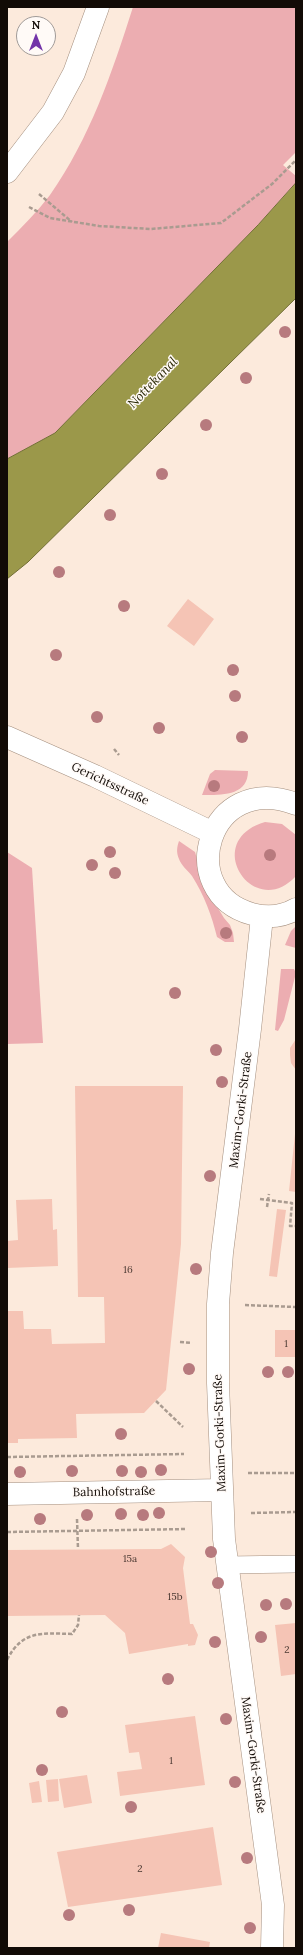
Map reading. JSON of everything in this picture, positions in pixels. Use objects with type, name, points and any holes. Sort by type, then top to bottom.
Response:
[{"type":"street","points":[[7,172],[56,106],[74,74],[98,7]]},
{"type":"street","name":"Gerichtsstraße","points":[[7,737],[95,776],[213,833]]},
{"type":"street","points":[[296,804],[281,798],[265,797],[248,800],[234,807],[221,819],[213,833],[209,848],[208,864],[212,880],[221,894],[232,905],[246,912],[262,916],[277,916],[296,909]]},
{"type":"street","name":"Maxim-Gorki-Straße","points":[[262,916],[249,1044],[222,1253],[218,1340],[221,1490],[227,1565],[273,1905],[272,1948]]},
{"type":"street","name":"Bahnhofstraße","points":[[7,1494],[221,1490]]},
{"type":"lane","points":[[227,1565],[296,1564]]},
{"type":"path","points":[[29,207],[50,218],[99,226],[151,229],[221,223],[272,184],[296,160]]},
{"type":"path","points":[[39,194],[72,222]]},
{"type":"path","points":[[267,1207],[269,1194]]},
{"type":"path","points":[[260,1199],[296,1203]]},
{"type":"path","points":[[292,1203],[290,1226],[296,1226]]},
{"type":"path","points":[[245,1305],[296,1306]]},
{"type":"path","points":[[180,1342],[193,1344]]},
{"type":"path","points":[[156,1401],[183,1427]]},
{"type":"path","points":[[7,1457],[184,1454]]},
{"type":"path","points":[[244,1473],[296,1473]]},
{"type":"path","points":[[244,1513],[296,1512]]},
{"type":"path","points":[[7,1532],[187,1529]]},
{"type":"path","points":[[7,1660],[15,1646],[29,1636],[38,1633],[72,1634],[78,1625],[79,1615]]},
{"type":"shaded area","points":[[133,7],[296,7],[296,152],[283,165],[296,176],[296,183],[258,225],[55,433],[7,459],[7,242],[50,195],[77,151],[99,104]]},
{"type":"shaded area","points":[[215,770],[248,771],[247,779],[239,790],[218,795],[202,795],[210,774]]},
{"type":"shaded area","points":[[265,822],[282,824],[296,835],[296,876],[280,888],[264,890],[251,884],[240,873],[235,860],[237,845],[246,832]]},
{"type":"shaded area","points":[[179,841],[195,852],[203,879],[213,900],[230,925],[234,942],[225,942],[217,937],[204,898],[192,876],[183,866],[177,854]]},
{"type":"shaded area","points":[[7,852],[32,868],[43,1043],[7,1044]]},
{"type":"shaded area","points":[[296,926],[296,948],[285,945],[291,931]]},
{"type":"shaded area","points":[[281,969],[294,969],[296,973],[284,1020],[278,1031],[275,1030]]},
{"type":"water","name":"Nottekanal","points":[[296,183],[296,298],[28,562],[7,579],[7,459],[55,433],[258,225]]},
{"type":"building","points":[[188,599],[214,619],[194,646],[167,626]]},
{"type":"building","points":[[296,1039],[296,1070],[291,1063],[290,1048]]},
{"type":"building","points":[[75,1086],[183,1086],[181,1244],[166,1390],[144,1413],[76,1414],[77,1438],[18,1439],[18,1443],[7,1443],[7,1311],[23,1311],[24,1329],[51,1329],[52,1344],[105,1343],[104,1297],[78,1297]]},
{"type":"building","points":[[296,1134],[296,1192],[289,1191]]},
{"type":"building","points":[[52,1199],[53,1230],[57,1229],[58,1266],[7,1268],[7,1241],[18,1240],[16,1200]]},
{"type":"building","points":[[277,1209],[286,1210],[277,1277],[269,1276]]},
{"type":"building","points":[[275,1330],[296,1330],[296,1357],[275,1357]]},
{"type":"building","points":[[171,1544],[185,1557],[183,1568],[190,1624],[193,1624],[198,1635],[195,1645],[188,1646],[188,1644],[129,1654],[125,1633],[105,1615],[7,1616],[7,1550],[161,1549]]},
{"type":"building","points":[[296,1623],[296,1674],[281,1676],[275,1625]]},
{"type":"building","points":[[195,1716],[205,1785],[120,1796],[117,1772],[142,1769],[139,1752],[129,1753],[125,1725]]},
{"type":"building","points":[[87,1775],[92,1803],[64,1808],[59,1779]]},
{"type":"building","points":[[58,1779],[59,1801],[48,1802],[46,1780]]},
{"type":"building","points":[[39,1781],[42,1802],[32,1803],[29,1783]]},
{"type":"building","points":[[213,1827],[222,1885],[68,1907],[57,1852]]},
{"type":"building","points":[[161,1933],[210,1942],[209,1948],[158,1948]]}]
